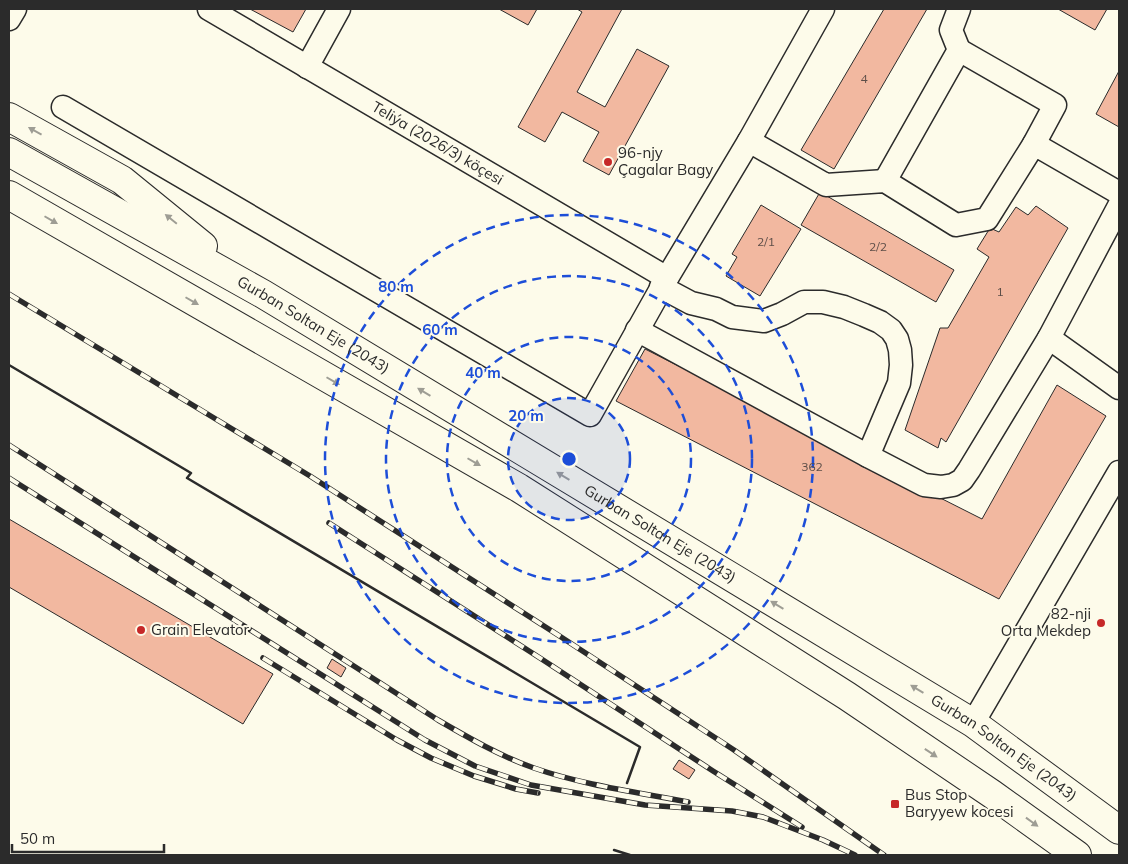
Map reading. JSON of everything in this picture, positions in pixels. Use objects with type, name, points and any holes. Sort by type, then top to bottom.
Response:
[{"type":"highway","points":[[9,117],[122,180],[263,294]]},
{"type":"highway","name":"Gurban Soltan Eje (2043)","points":[[9,152],[263,294],[973,723],[1119,830]]},
{"type":"highway","points":[[9,195],[519,488],[847,696],[1078,855]]},
{"type":"street","points":[[9,19],[15,9]]},
{"type":"street","name":"Teliýa (2026/3) köçesi","points":[[209,9],[664,283],[691,303],[716,309],[732,317],[764,321],[804,302],[823,302],[844,307],[880,322],[891,330],[897,339],[902,365],[899,382],[868,456]]},
{"type":"street","points":[[307,67],[339,9]]},
{"type":"street","points":[[62,107],[590,415],[637,330],[749,141],[823,9]]},
{"type":"street","points":[[749,141],[826,185],[885,182],[956,225],[988,219],[1034,144],[1055,105],[959,50],[951,30],[958,9]]},
{"type":"street","points":[[885,182],[959,50]]},
{"type":"street","points":[[1034,144],[1119,193]]},
{"type":"street","points":[[637,330],[924,485],[941,487],[953,485],[962,480],[1048,338],[1119,206]]},
{"type":"street","points":[[1048,338],[1119,388]]},
{"type":"street","points":[[973,723],[1119,472]]},
{"type":"building","points":[[250,9],[306,9],[293,32]]},
{"type":"building","points":[[499,9],[537,9],[528,25]]},
{"type":"building","points":[[577,9],[622,9],[577,92],[605,107],[637,49],[669,66],[609,175],[583,161],[599,132],[562,112],[545,142],[518,127],[582,12]]},
{"type":"building","points":[[884,9],[927,9],[834,169],[801,150]]},
{"type":"building","points":[[1058,9],[1107,9],[1095,30]]},
{"type":"building","points":[[1119,71],[1119,127],[1096,114]]},
{"type":"building","points":[[820,192],[954,270],[936,302],[801,225]]},
{"type":"building","points":[[761,205],[801,229],[760,296],[726,276],[737,257],[732,254]]},
{"type":"building","points":[[1036,206],[1068,228],[946,442],[941,438],[938,448],[905,430],[940,328],[948,328],[989,257],[977,249],[990,228],[999,232],[1016,207],[1028,215]]},
{"type":"building","points":[[645,349],[982,519],[1057,385],[1106,416],[999,599],[616,401]]},
{"type":"building","name":"Grain Elevator","points":[[9,519],[273,674],[243,724],[9,587]]},
{"type":"building","points":[[332,659],[346,668],[341,677],[327,668]]},
{"type":"building","points":[[679,760],[695,770],[689,779],[673,769]]},
{"type":"railway","points":[[9,294],[310,476],[558,635],[734,750],[884,855]]},
{"type":"railway","points":[[9,445],[438,720],[485,746],[534,768],[571,779],[688,802]]},
{"type":"railway","points":[[9,478],[425,740],[475,766],[531,785],[645,805],[732,811],[763,817],[823,840],[855,855]]},
{"type":"railway","points":[[329,523],[802,827]]},
{"type":"railway","points":[[263,658],[397,740],[431,758],[474,776],[516,789],[538,793]]},
{"type":"wall","points":[[9,365],[191,473],[187,478],[640,747],[627,783]]},
{"type":"wall","points":[[614,850],[630,855]]},
{"type":"place","name":"96-njy Çagalar Bagy","points":[[608,162]]},
{"type":"place","name":"82-nji Orta Mekdep","points":[[1101,623]]},
{"type":"place","name":"Grain Elevator","points":[[141,630]]},
{"type":"place","name":"Bus Stop Baryyew kocesi","points":[[895,804]]}]
